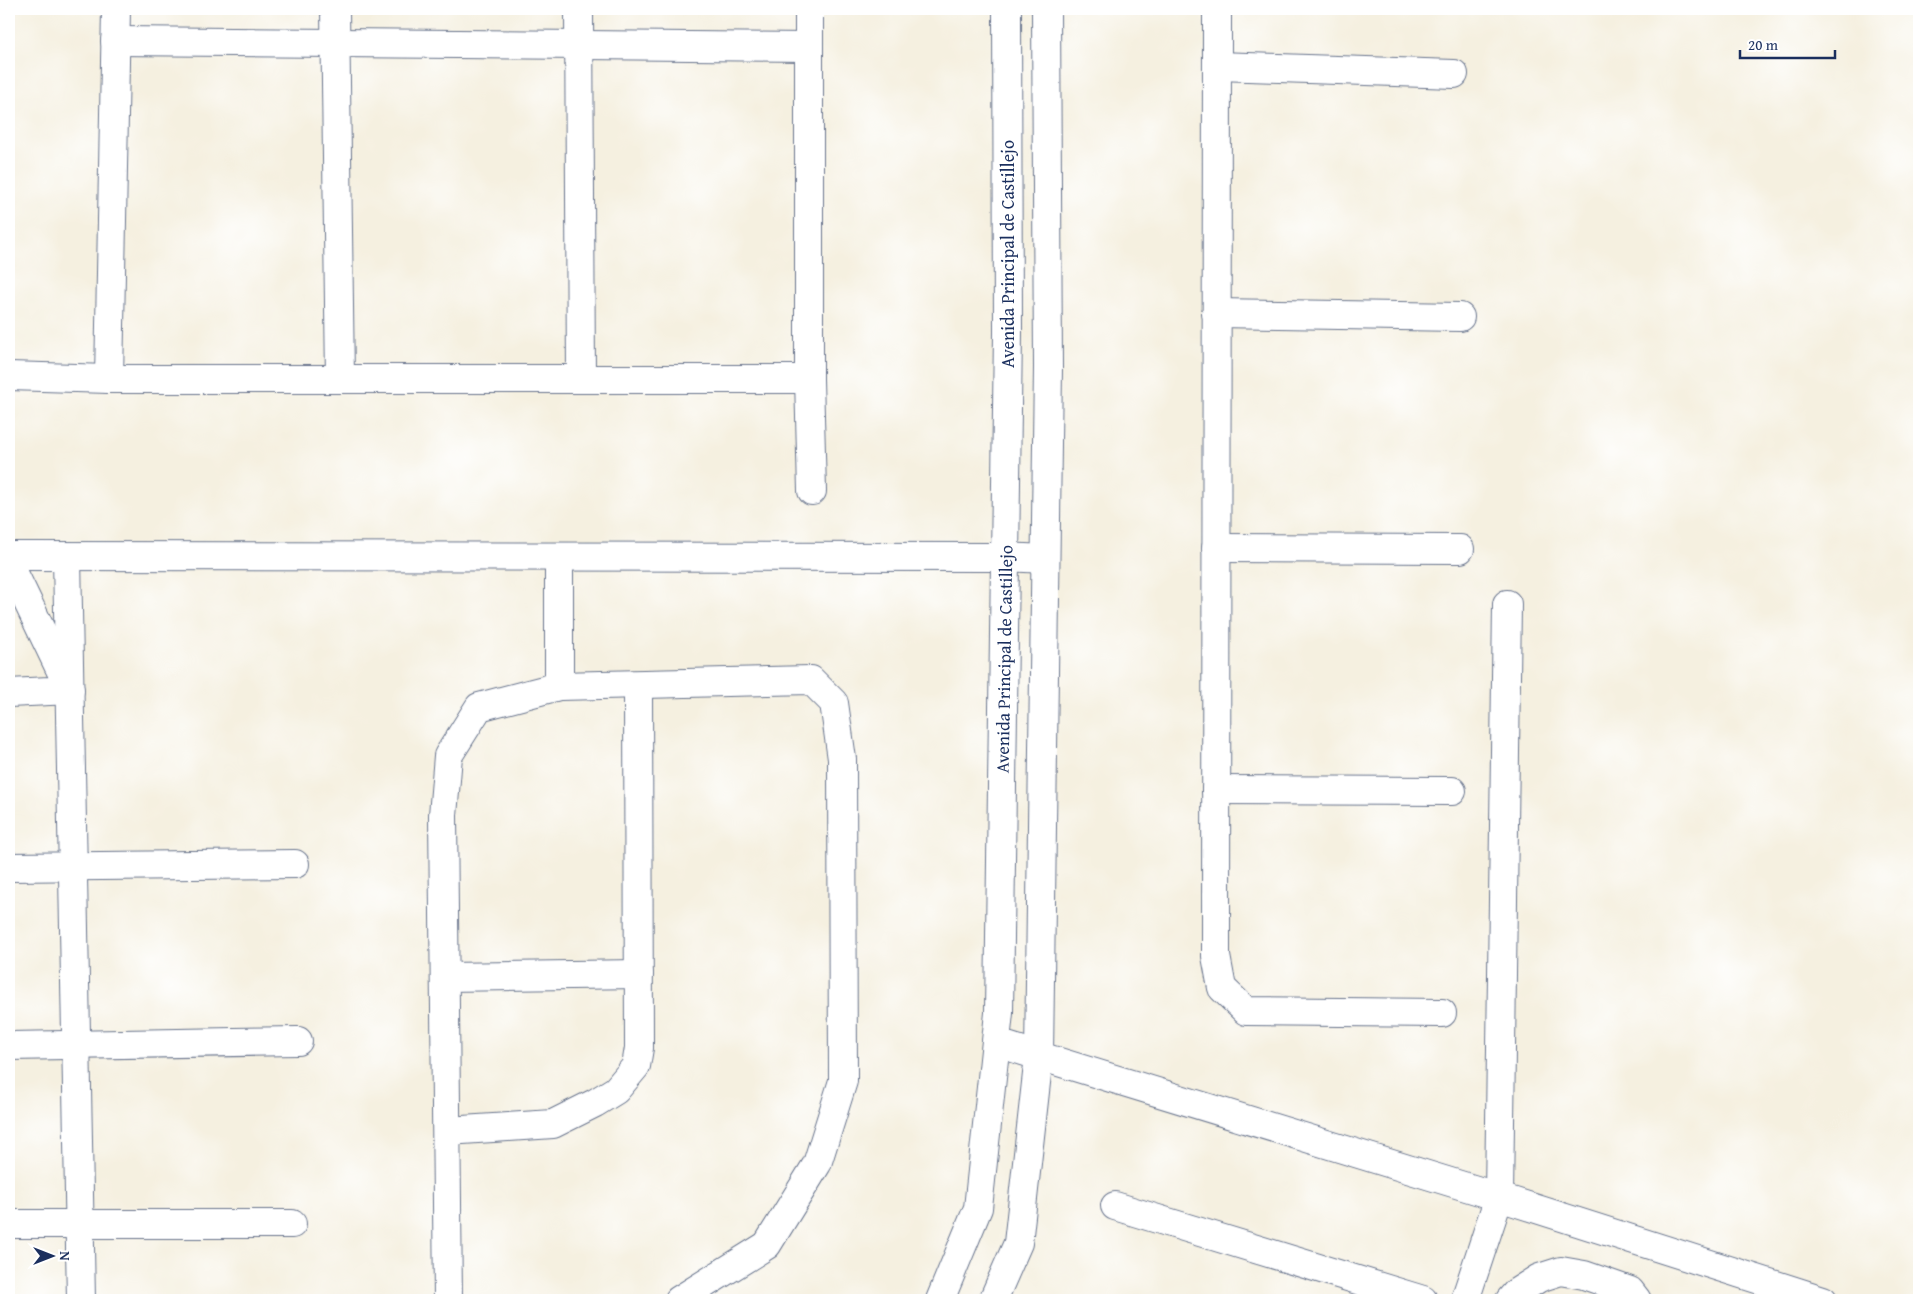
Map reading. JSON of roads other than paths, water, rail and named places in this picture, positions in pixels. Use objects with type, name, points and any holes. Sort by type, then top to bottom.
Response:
[{"type":"street","points":[[109,379],[116,9]]},
{"type":"street","points":[[335,9],[340,379]]},
{"type":"street","points":[[579,9],[581,379]]},
{"type":"street","points":[[809,9],[809,379],[812,491]]},
{"type":"street","name":"Avenida Principal de Castillejo","points":[[940,1300],[978,1208],[1000,1012],[1008,332],[1007,9]]},
{"type":"street","points":[[993,1300],[1018,1243],[1039,1056],[1048,367],[1046,9]]},
{"type":"street","points":[[1217,9],[1216,956],[1222,988],[1246,1012],[1442,1013]]},
{"type":"street","points":[[115,41],[809,47]]},
{"type":"street","points":[[1217,66],[1454,74]]},
{"type":"street","points":[[1216,313],[1460,318]]},
{"type":"street","points":[[9,376],[109,379],[809,379]]},
{"type":"street","points":[[1216,548],[1460,549]]},
{"type":"street","points":[[9,556],[1045,558]]},
{"type":"street","points":[[67,557],[81,1300]]},
{"type":"street","points":[[559,557],[559,686]]},
{"type":"street","points":[[9,563],[70,690]]},
{"type":"street","points":[[1465,1300],[1499,1197],[1507,604]]},
{"type":"street","points":[[448,1300],[443,815],[448,756],[479,707],[559,686],[811,680],[834,703],[842,760],[843,1081],[817,1164],[768,1245],[679,1300]]},
{"type":"street","points":[[446,1131],[553,1124],[616,1090],[636,1066],[639,1048],[638,684]]},
{"type":"street","points":[[9,692],[70,690]]},
{"type":"street","points":[[1216,790],[1452,791]]},
{"type":"street","points":[[9,867],[295,864]]},
{"type":"street","points":[[445,977],[639,974]]},
{"type":"street","points":[[9,1046],[298,1041]]},
{"type":"street","points":[[997,1043],[1499,1197],[1822,1300]]},
{"type":"street","points":[[1115,1206],[1423,1300]]},
{"type":"street","points":[[9,1224],[292,1224]]},
{"type":"street","points":[[1510,1300],[1517,1292],[1539,1278],[1561,1271],[1584,1275],[1630,1290],[1637,1300]]}]
